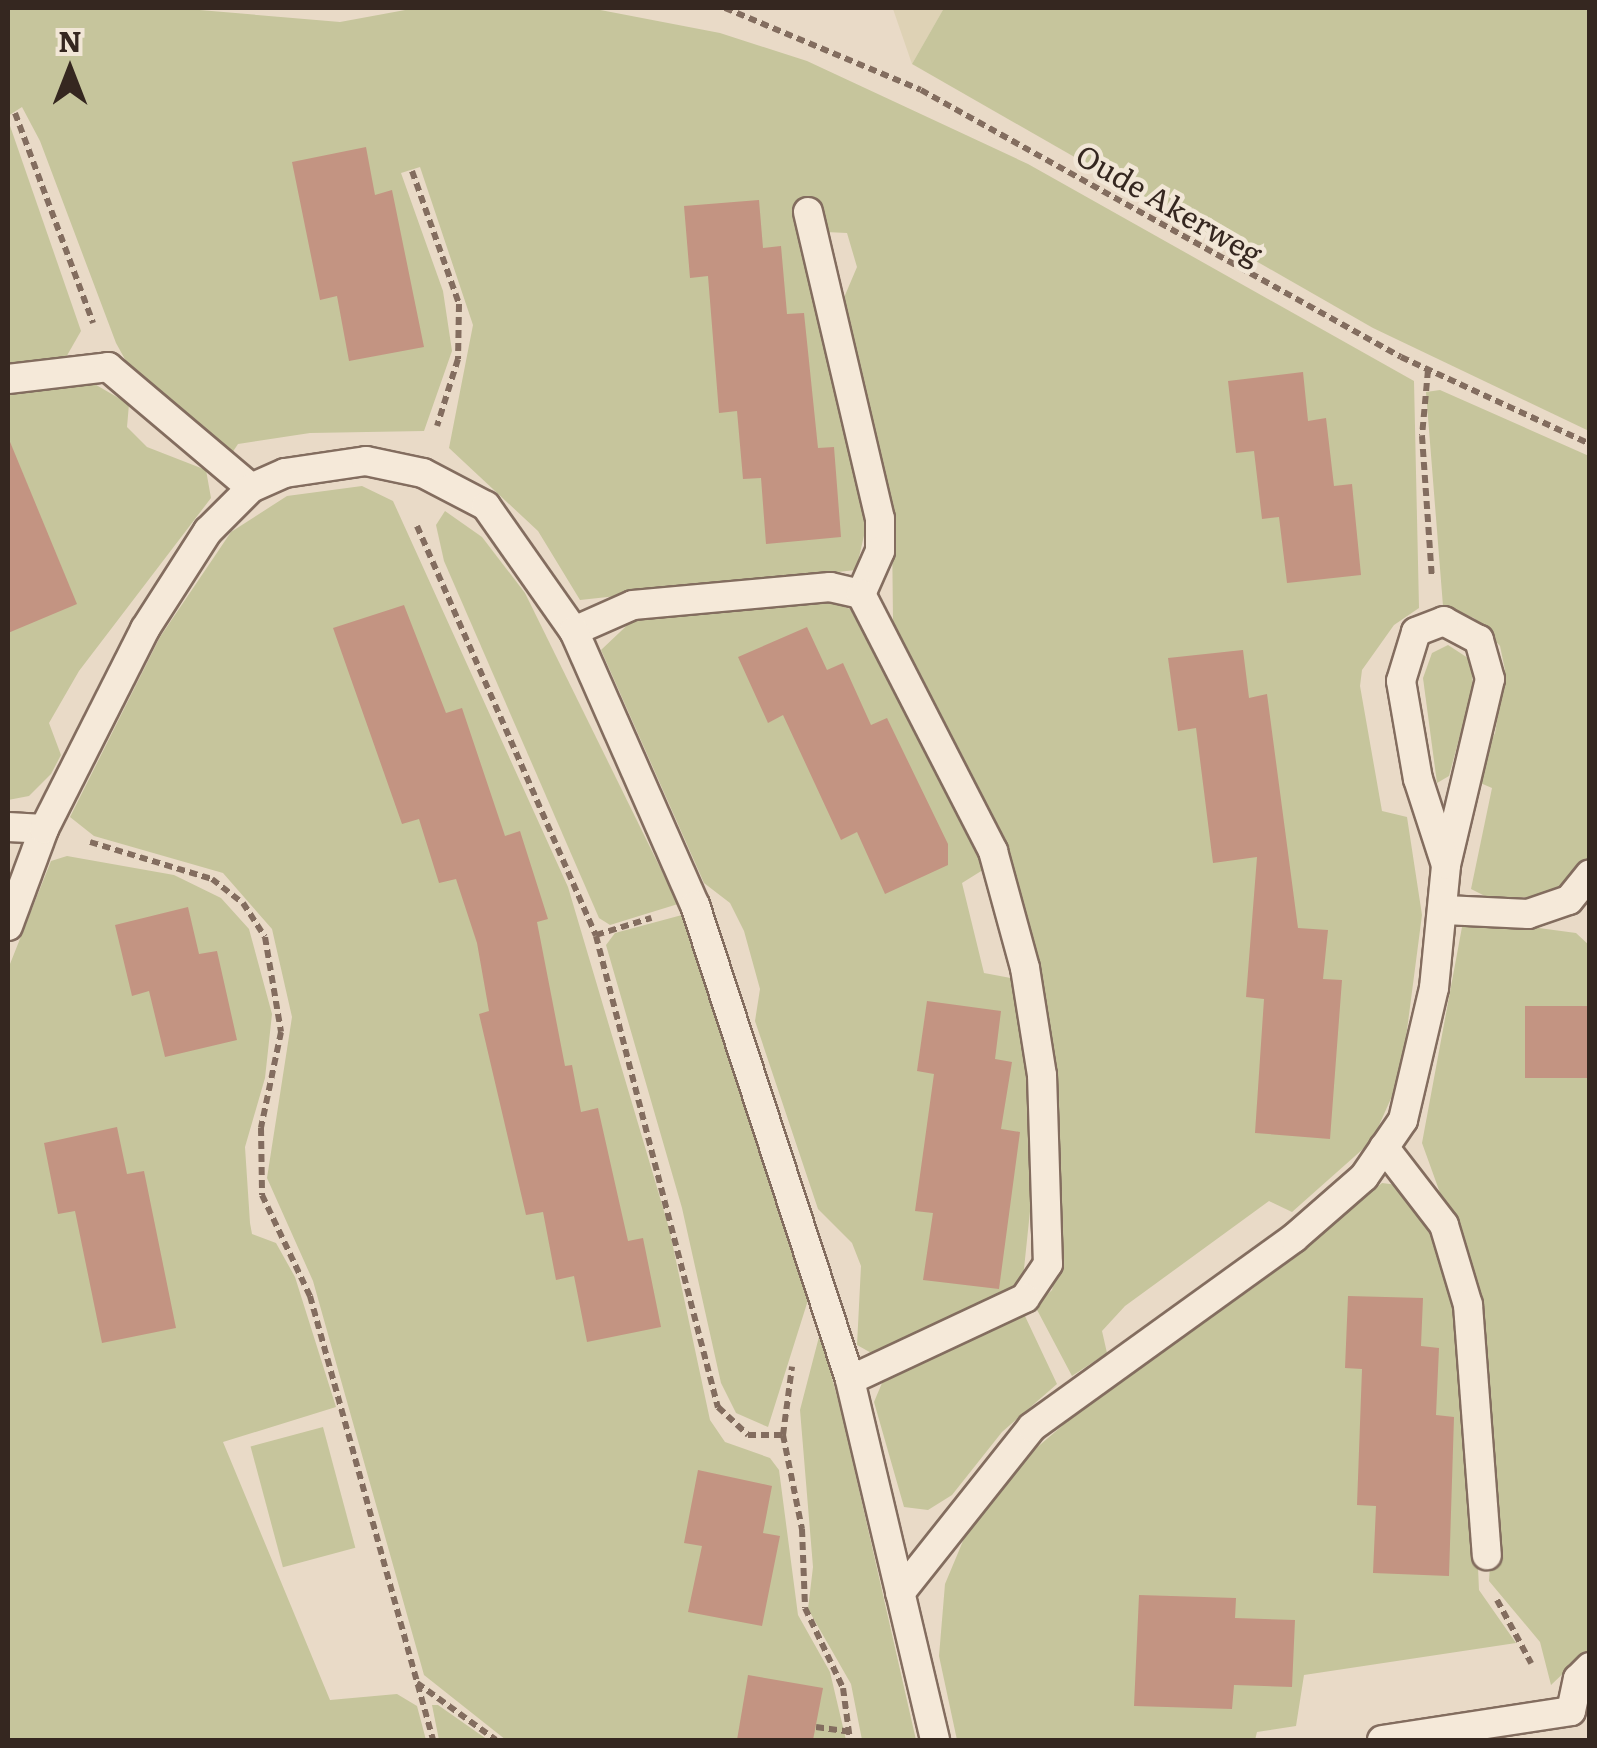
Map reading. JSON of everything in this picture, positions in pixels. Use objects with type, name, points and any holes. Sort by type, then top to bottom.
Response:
[{"type":"lane","points":[[808,212],[880,519],[880,551],[862,594]]},
{"type":"lane","points":[[8,378],[108,367],[252,488]]},
{"type":"lane","points":[[8,926],[44,829],[145,629],[208,531],[252,488],[331,463],[423,473],[486,506],[574,631],[696,905],[850,1380],[935,1740]]},
{"type":"lane","points":[[574,631],[633,604],[830,587],[862,594],[972,798],[1011,906],[1042,1075],[1048,1264],[1025,1298],[850,1380]]},
{"type":"lane","points":[[900,1593],[1032,1428],[1294,1238],[1364,1176],[1403,1120],[1419,1062],[1445,910],[1446,866],[1490,679],[1472,632],[1434,622],[1416,632],[1401,681],[1418,779],[1446,866]]},
{"type":"lane","points":[[8,827],[44,829]]},
{"type":"lane","points":[[1445,910],[1528,914],[1569,900],[1590,874]]},
{"type":"lane","points":[[1384,1147],[1444,1225],[1468,1305],[1488,1554]]},
{"type":"lane","points":[[1382,1740],[1572,1711],[1578,1680],[1590,1667]]},
{"type":"path","name":"Oude Akerweg","points":[[725,8],[921,90],[1428,370],[1590,444]]},
{"type":"path","points":[[14,113],[108,367]]},
{"type":"path","points":[[412,171],[449,268],[460,328],[423,473],[417,527],[596,936],[718,1407],[748,1435],[783,1435],[802,1530],[805,1608],[836,1671],[850,1736],[816,1726]]},
{"type":"path","points":[[1428,370],[1422,436],[1434,622]]},
{"type":"path","points":[[44,829],[212,878],[243,903],[265,936],[281,1032],[259,1140],[262,1195],[310,1296],[433,1740]]},
{"type":"path","points":[[596,936],[659,916]]},
{"type":"path","points":[[1488,1554],[1486,1585],[1524,1637],[1539,1687],[1572,1711]]},
{"type":"path","points":[[416,1683],[496,1740]]},
{"type":"shaded area","points":[[890,8],[944,8],[912,64],[893,9]]},
{"type":"green space","points":[[8,8],[176,8],[340,22],[416,8],[590,8],[720,33],[807,61],[1028,164],[1414,381],[1419,608],[1394,625],[1362,670],[1360,686],[1382,811],[1407,817],[1422,915],[1401,1076],[1372,1141],[1292,1212],[1269,1201],[1125,1306],[1102,1331],[1107,1353],[1072,1376],[1035,1306],[1052,1290],[1059,1261],[1006,860],[893,621],[892,530],[840,307],[857,267],[847,233],[826,232],[866,527],[856,570],[580,600],[538,531],[449,448],[473,325],[420,167],[401,173],[443,291],[452,351],[424,431],[310,433],[238,444],[230,456],[132,372],[116,343],[40,141],[22,107],[8,116]]},
{"type":"green space","points":[[944,8],[1589,8],[1589,431],[1373,328],[912,64]]},
{"type":"green space","points":[[8,120],[81,331],[65,359],[8,369]]},
{"type":"green space","points":[[91,382],[129,404],[127,427],[147,447],[206,470],[211,498],[79,671],[49,723],[61,755],[51,774],[29,796],[8,800],[8,388]]},
{"type":"green space","points":[[1440,390],[1589,456],[1589,861],[1560,886],[1531,897],[1489,898],[1471,889],[1492,788],[1478,782],[1479,765],[1495,733],[1505,670],[1500,646],[1474,618],[1443,606],[1426,392]]},
{"type":"green space","points":[[362,486],[393,501],[568,887],[669,1228],[710,1420],[725,1442],[770,1458],[779,1470],[798,1615],[830,1672],[846,1740],[506,1740],[424,1675],[313,1281],[267,1178],[292,1017],[272,929],[223,873],[94,836],[70,817],[160,637],[231,532],[287,496]]},
{"type":"green space","points":[[445,511],[482,537],[525,593],[678,904],[610,925],[599,918],[444,561],[436,525]]},
{"type":"green space","points":[[826,600],[858,612],[986,868],[962,883],[984,973],[1016,979],[1031,1069],[1034,1173],[1022,1288],[875,1355],[857,1345],[861,1266],[852,1243],[818,1209],[755,1021],[760,989],[744,931],[730,903],[704,883],[601,650],[639,614]]},
{"type":"green space","points":[[1448,645],[1471,660],[1473,687],[1449,776],[1437,783],[1423,678],[1432,653]]},
{"type":"green space","points":[[67,856],[174,875],[221,898],[249,929],[272,1014],[265,1078],[245,1147],[252,1234],[276,1243],[295,1277],[336,1407],[223,1442],[330,1700],[397,1694],[417,1706],[426,1740],[8,1740],[8,969],[51,861]]},
{"type":"green space","points":[[682,915],[809,1297],[768,1427],[736,1413],[721,1383],[682,1208],[606,945],[615,933]]},
{"type":"green space","points":[[1517,925],[1576,933],[1590,946],[1590,1648],[1551,1685],[1540,1642],[1489,1581],[1495,1480],[1483,1312],[1422,1143],[1462,927]]},
{"type":"green space","points":[[1382,1183],[1398,1185],[1423,1211],[1453,1299],[1470,1387],[1479,1590],[1516,1643],[1304,1675],[1296,1726],[1257,1732],[1255,1740],[957,1740],[939,1656],[945,1584],[968,1529],[1034,1450],[1112,1383],[1252,1289]]},
{"type":"green space","points":[[1024,1314],[1057,1384],[1002,1432],[952,1495],[928,1510],[904,1507],[874,1402],[882,1383]]},
{"type":"green space","points":[[820,1333],[916,1740],[862,1740],[851,1684],[808,1609],[813,1567],[800,1410]]},
{"type":"green space","points":[[323,1427],[355,1548],[283,1567],[251,1446]]},
{"type":"green space","points":[[432,1705],[438,1705],[488,1740],[439,1740]]},
{"type":"building","points":[[366,147],[375,195],[392,190],[424,347],[349,361],[337,296],[320,300],[292,162]]},
{"type":"building","points":[[759,200],[763,248],[781,246],[787,314],[804,313],[818,448],[834,447],[841,537],[766,544],[761,478],[743,479],[737,411],[719,413],[708,276],[690,278],[684,206]]},
{"type":"building","points":[[1303,372],[1308,421],[1326,418],[1334,486],[1352,484],[1361,575],[1287,583],[1279,517],[1262,519],[1254,451],[1236,453],[1228,381]]},
{"type":"building","points":[[8,437],[77,604],[8,633]]},
{"type":"building","points":[[404,605],[446,713],[462,708],[505,836],[520,831],[548,919],[537,922],[565,1066],[572,1065],[581,1112],[598,1108],[628,1241],[643,1238],[661,1327],[587,1342],[574,1276],[556,1280],[543,1212],[526,1215],[479,1014],[489,1011],[477,943],[456,879],[439,883],[419,819],[402,824],[333,628]]},
{"type":"building","points":[[807,627],[827,670],[843,663],[871,725],[887,718],[948,844],[948,865],[885,894],[857,832],[841,840],[783,715],[768,723],[738,657]]},
{"type":"building","points":[[1243,650],[1249,698],[1267,694],[1298,928],[1328,930],[1323,979],[1342,980],[1330,1139],[1255,1133],[1264,999],[1246,997],[1257,857],[1213,863],[1196,728],[1178,731],[1168,658]]},
{"type":"building","points":[[188,907],[199,954],[217,951],[237,1040],[165,1057],[149,991],[132,996],[115,925]]},
{"type":"building","points":[[927,1001],[1001,1011],[995,1059],[1012,1062],[1001,1129],[1020,1132],[999,1289],[923,1280],[933,1213],[915,1211],[934,1074],[917,1071]]},
{"type":"building","points":[[1525,1006],[1590,1006],[1590,1078],[1525,1078]]},
{"type":"building","points":[[117,1127],[127,1174],[144,1171],[176,1328],[102,1343],[75,1211],[58,1214],[44,1143]]},
{"type":"building","points":[[1348,1296],[1423,1298],[1421,1346],[1439,1348],[1436,1415],[1454,1417],[1449,1576],[1373,1573],[1376,1506],[1357,1505],[1362,1369],[1345,1368]]},
{"type":"building","points":[[698,1470],[772,1486],[763,1533],[780,1536],[762,1626],[688,1612],[702,1546],[684,1543]]},
{"type":"building","points":[[1139,1595],[1236,1598],[1235,1618],[1295,1620],[1292,1687],[1234,1685],[1232,1709],[1134,1706]]},
{"type":"building","points":[[748,1675],[823,1688],[813,1740],[737,1740]]}]
